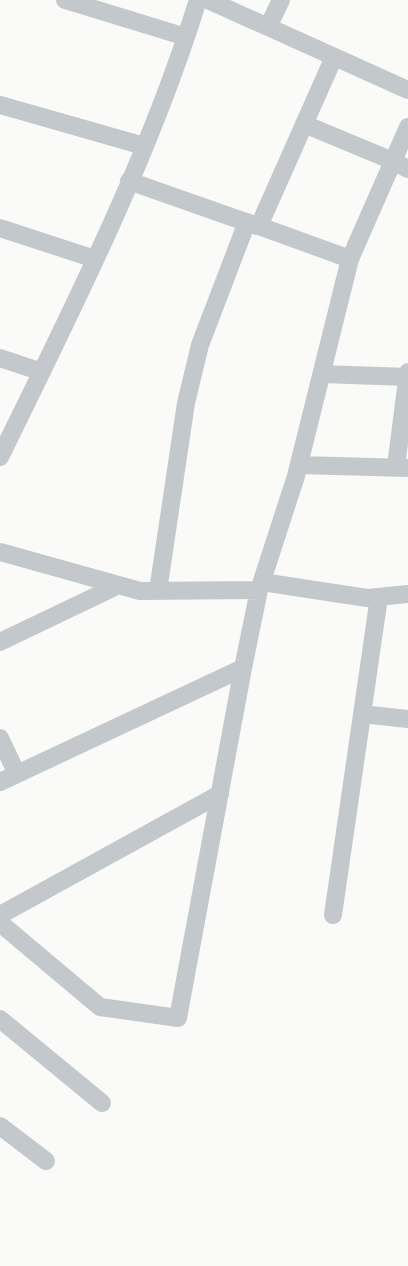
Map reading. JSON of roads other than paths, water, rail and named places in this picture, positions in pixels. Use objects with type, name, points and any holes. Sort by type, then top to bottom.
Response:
[{"type":"street","points":[[65,0],[83,3],[186,37]]},
{"type":"street","points":[[0,456],[42,372],[95,259],[129,181],[186,37],[198,0]]},
{"type":"street","points":[[208,0],[408,90]]},
{"type":"street","points":[[268,27],[281,0]]},
{"type":"street","points":[[158,591],[187,396],[200,345],[253,224],[304,124],[334,57]]},
{"type":"street","points":[[0,105],[144,146]]},
{"type":"street","points":[[304,124],[401,165]]},
{"type":"street","points":[[0,923],[100,1007],[178,1018],[260,586],[299,465],[350,259],[401,165],[408,127]]},
{"type":"street","points":[[129,181],[350,259]]},
{"type":"street","points":[[0,228],[95,259]]},
{"type":"street","points":[[0,358],[42,372]]},
{"type":"street","points":[[299,465],[402,467],[407,375],[322,374]]},
{"type":"street","points":[[0,552],[140,591],[260,586],[367,598],[408,594]]},
{"type":"street","points":[[0,642],[119,585]]},
{"type":"street","points":[[333,915],[379,597]]},
{"type":"street","points":[[0,782],[244,668]]},
{"type":"street","points":[[362,714],[408,719]]},
{"type":"street","points":[[0,738],[17,774]]},
{"type":"street","points":[[0,915],[220,794]]},
{"type":"street","points":[[0,1019],[102,1104]]},
{"type":"street","points":[[0,1126],[46,1161]]}]
